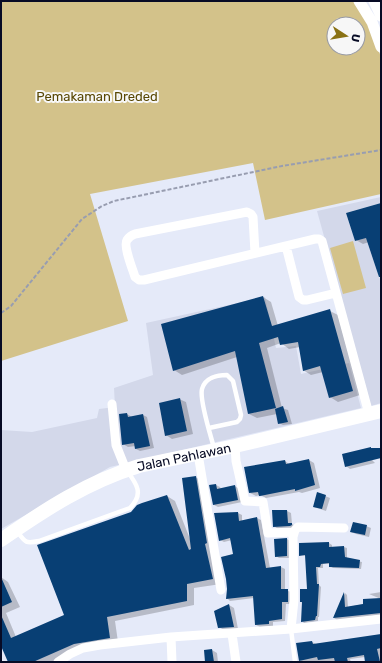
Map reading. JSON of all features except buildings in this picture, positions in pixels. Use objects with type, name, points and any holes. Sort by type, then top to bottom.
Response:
[{"type":"main road","name":"Jalan Pahlawan","points":[[1,540],[80,489],[126,470],[235,446],[375,412]]},
{"type":"street","points":[[359,1],[372,22],[381,47]]},
{"type":"street","points":[[374,1],[381,16]]},
{"type":"street","points":[[255,253],[253,217],[247,212],[135,234],[128,238],[126,244],[135,275],[141,280],[319,238],[321,240],[336,293],[375,412]]},
{"type":"street","points":[[286,246],[297,294],[301,299],[307,300],[336,293]]},
{"type":"street","points":[[112,404],[116,445],[126,470]]},
{"type":"street","points":[[235,446],[236,461],[245,501],[263,502],[268,533],[294,532],[298,528],[344,528]]},
{"type":"street","points":[[198,454],[221,590]]},
{"type":"street","points":[[291,629],[294,600],[294,532]]},
{"type":"street","points":[[58,662],[83,648],[171,637],[291,629],[381,619]]},
{"type":"street","points":[[232,634],[236,662]]},
{"type":"street","points":[[171,637],[172,662]]},
{"type":"lane","points":[[209,428],[236,422],[240,419],[241,415],[233,381],[228,375],[219,375],[206,381],[201,390],[203,405],[209,428],[215,450]]},
{"type":"lane","points":[[16,530],[25,541],[29,543],[39,541],[130,508],[136,502],[138,494],[137,484],[126,470]]},
{"type":"lane","points":[[291,629],[295,662]]},
{"type":"path","points":[[1,312],[10,306],[82,219],[102,206],[114,202],[282,166],[381,150]]},
{"type":"shaded area","points":[[381,197],[381,203],[346,213],[355,241],[366,238],[381,282],[381,403],[371,406],[317,211]]},
{"type":"shaded area","points":[[265,297],[276,348],[296,346],[301,374],[349,363],[361,408],[110,467],[1,529],[1,430],[32,432],[97,418],[99,409],[115,407],[114,388],[153,375],[146,323]]},
{"type":"green space","name":"Pemakaman Dreded","points":[[1,1],[355,1],[364,16],[326,16],[326,56],[366,56],[366,19],[373,30],[381,58],[381,194],[265,220],[253,163],[90,194],[128,321],[1,361]]},
{"type":"green space","points":[[353,241],[366,288],[343,294],[330,248]]}]
